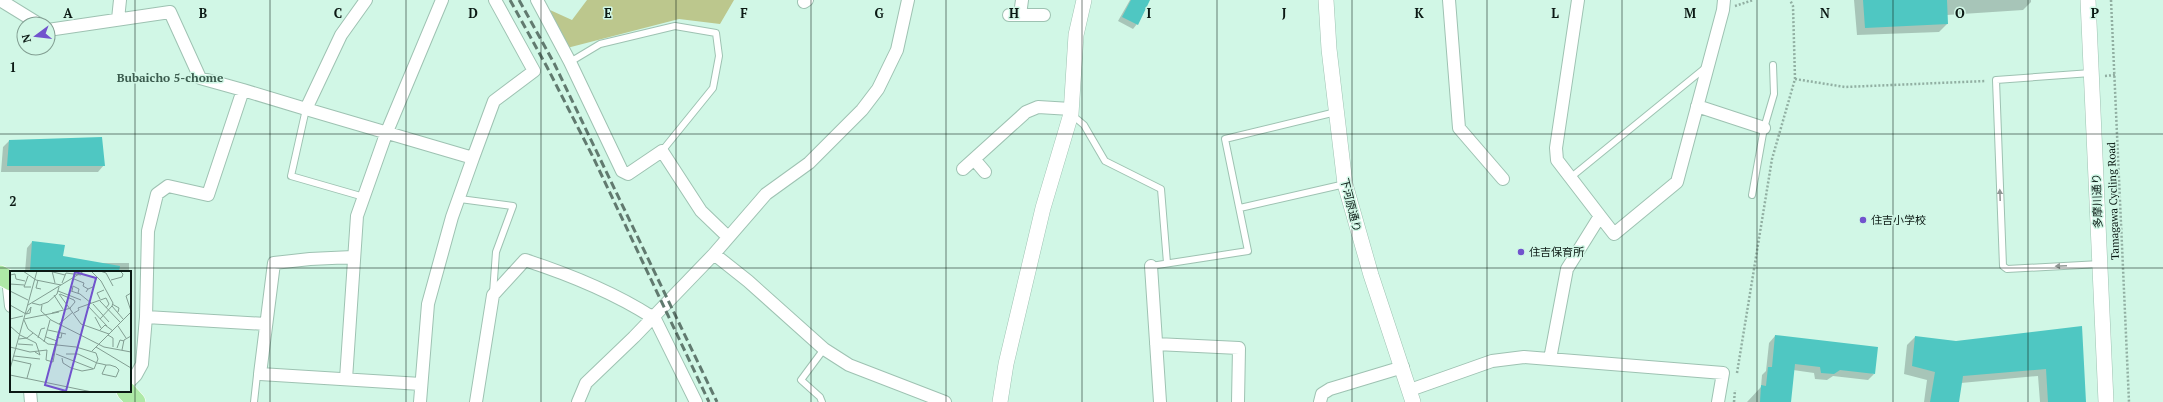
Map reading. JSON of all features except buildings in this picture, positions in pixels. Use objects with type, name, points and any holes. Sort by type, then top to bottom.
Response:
[{"type":"main road","points":[[127,392],[136,402]]},
{"type":"street","points":[[0,0],[26,16]]},
{"type":"street","points":[[118,19],[120,0]]},
{"type":"street","points":[[306,109],[341,36],[366,0]]},
{"type":"street","points":[[346,379],[353,257],[357,216],[386,134],[442,0]]},
{"type":"street","points":[[420,402],[428,304],[452,217],[460,199],[494,101],[534,71],[495,0]]},
{"type":"street","points":[[578,402],[586,383],[634,337],[714,254],[766,194],[809,163],[851,123],[878,89],[897,50],[908,0]]},
{"type":"street","points":[[1022,0],[1015,15],[1044,15]]},
{"type":"street","points":[[1000,402],[1006,364],[1043,208],[1071,112],[1076,35],[1084,0]]},
{"type":"street","name":"下河原通り","points":[[1326,0],[1329,49],[1345,184],[1371,275],[1412,396]]},
{"type":"street","points":[[1449,0],[1459,128],[1503,179]]},
{"type":"street","points":[[1578,0],[1556,148],[1558,160],[1570,178],[1614,234],[1678,182],[1697,106],[1724,10],[1724,0]]},
{"type":"street","name":"多摩川通り","points":[[2088,0],[2106,402]]},
{"type":"street","points":[[539,1],[622,171],[628,174],[662,151],[701,211],[728,237]]},
{"type":"street","points":[[56,29],[170,12],[200,78],[386,134],[473,158]]},
{"type":"street","points":[[131,380],[136,375],[142,364],[146,317],[148,231],[157,194],[168,186],[208,195],[243,90]]},
{"type":"street","points":[[1697,106],[1764,128]]},
{"type":"street","points":[[963,169],[1026,112],[1038,107],[1071,112]]},
{"type":"street","points":[[974,159],[985,172]]},
{"type":"street","points":[[1550,359],[1567,269],[1600,216]]},
{"type":"street","points":[[714,254],[748,281],[824,349],[849,366],[945,402]]},
{"type":"street","points":[[353,257],[310,258],[274,263],[260,374],[421,384]]},
{"type":"street","points":[[476,402],[493,295],[525,260],[631,303],[653,316],[696,402]]},
{"type":"street","points":[[1151,266],[1160,402]]},
{"type":"street","points":[[6,278],[10,300]]},
{"type":"street","points":[[146,317],[266,324]]},
{"type":"street","points":[[1156,344],[1239,348],[1238,402]]},
{"type":"street","points":[[1412,396],[1492,361],[1524,357],[1723,373],[1718,402]]},
{"type":"street","points":[[1320,402],[1322,394],[1330,389],[1403,367]]},
{"type":"street","points":[[30,392],[31,402]]},
{"type":"lane","points":[[570,62],[600,44],[675,26],[716,33],[719,56],[713,88],[662,151]]},
{"type":"lane","points":[[1752,195],[1764,128],[1774,94],[1773,65]]},
{"type":"lane","points":[[1570,178],[1708,66]]},
{"type":"lane","points":[[2091,73],[1996,80],[2003,266],[2007,269],[2100,264]]},
{"type":"lane","points":[[306,109],[291,176],[364,197]]},
{"type":"lane","points":[[1071,112],[1084,125],[1105,161],[1160,189],[1167,263]]},
{"type":"lane","points":[[1151,266],[1248,250],[1225,139],[1337,112]]},
{"type":"lane","points":[[1240,208],[1345,184]]},
{"type":"lane","points":[[460,199],[513,206],[496,252],[493,295]]},
{"type":"lane","points":[[822,402],[820,397],[801,380],[824,349]]},
{"type":"lane","points":[[254,402],[257,375],[260,374]]},
{"type":"path","points":[[1736,381],[1772,159],[1795,79],[1793,6],[1790,0]]},
{"type":"path","name":"Tamagawa Cycling Road","points":[[2111,0],[2129,402]]},
{"type":"path","points":[[1795,79],[1845,87],[1996,80]]},
{"type":"path","points":[[1734,402],[1735,388]]},
{"type":"green space","points":[[587,0],[734,0],[720,24],[679,19],[567,48],[550,10],[572,20]]},
{"type":"railway","points":[[510,0],[547,67],[593,157],[709,402]]},
{"type":"railway","points":[[519,0],[554,63],[717,402]]},
{"type":"place","name":"住吉小学校","points":[[1863,220]]},
{"type":"place","name":"住吉保育所","points":[[1521,252]]},
{"type":"district","name":"Bubaicho 5-chome","points":[[170,77]]}]
